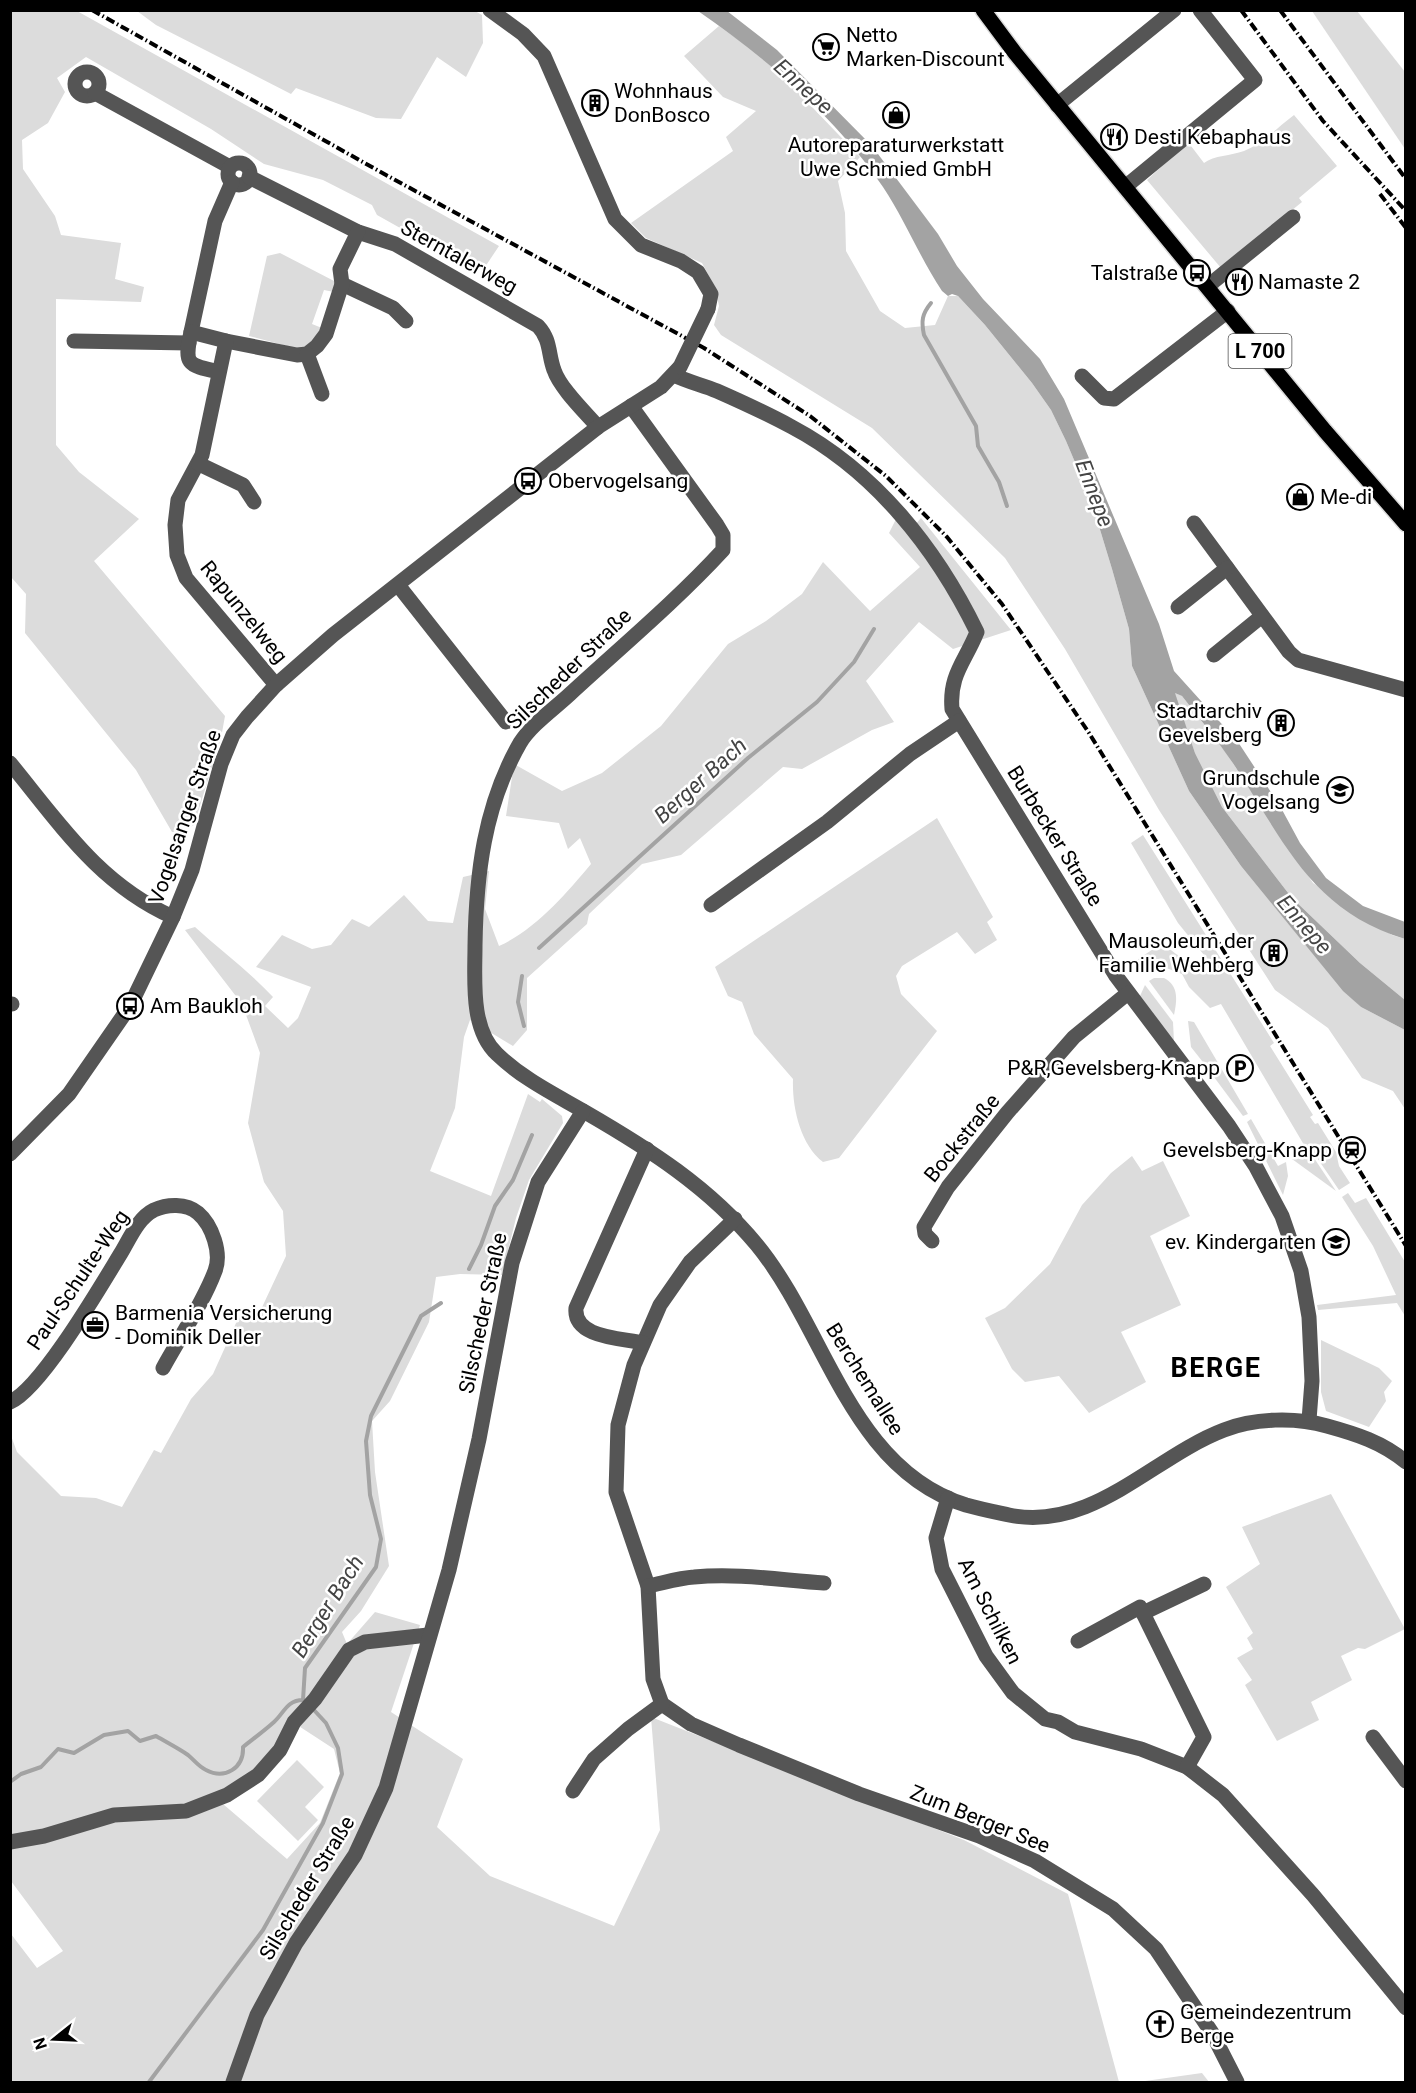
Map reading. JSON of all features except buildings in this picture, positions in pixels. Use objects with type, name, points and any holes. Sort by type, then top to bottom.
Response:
[{"type":"main road","name":"L 700","points":[[983,10],[1057,105],[1332,439],[1406,524]]},
{"type":"street","name":"Vogelsanger Straße","points":[[10,1154],[45,1120],[87,1071],[130,1006],[173,917],[192,870],[221,764],[233,735],[276,685],[333,635],[598,427],[656,391],[677,371],[708,309],[711,294],[698,272],[681,261],[641,245],[615,219],[544,56],[523,34],[490,10]]},
{"type":"street","points":[[1057,105],[1174,10]]},
{"type":"street","points":[[1125,187],[1255,80],[1200,10]]},
{"type":"street","points":[[95,93],[231,175],[215,221],[190,338],[188,361],[194,367],[219,372]]},
{"type":"street","name":"Sterntalerweg","points":[[231,175],[242,184],[249,177],[358,232],[395,244],[538,326],[545,334],[551,349],[554,370],[576,402],[598,427]]},
{"type":"street","points":[[1208,286],[1293,217]]},
{"type":"street","points":[[74,340],[190,338],[226,341],[297,355],[307,354],[326,334],[342,284],[340,269],[358,232]]},
{"type":"street","points":[[342,284],[393,308],[406,321]]},
{"type":"street","points":[[1082,376],[1104,398],[1114,399],[1227,311]]},
{"type":"street","name":"Rapunzelweg","points":[[226,341],[199,464],[185,483],[178,500],[175,542],[182,569],[196,591],[276,685]]},
{"type":"street","points":[[307,354],[322,394]]},
{"type":"street","name":"Burbecker Straße","points":[[677,371],[794,428],[856,469],[898,510],[962,600],[977,632],[968,655],[953,678],[950,692],[952,709],[1128,993],[1245,1149],[1287,1227],[1301,1270],[1312,1341],[1309,1420]]},
{"type":"street","name":"Silscheder Straße","points":[[233,2082],[257,2016],[296,1943],[369,1829],[386,1788],[428,1635],[449,1570],[476,1450],[512,1263],[538,1182],[583,1111],[530,1081],[493,1051],[481,1027],[474,991],[476,900],[484,832],[499,788],[522,739],[723,550],[723,535],[717,525],[631,406]]},
{"type":"street","points":[[199,464],[243,485],[254,502]]},
{"type":"street","points":[[1194,524],[1262,616],[1298,660],[1406,690]]},
{"type":"street","points":[[1178,607],[1227,568]]},
{"type":"street","points":[[398,585],[506,722]]},
{"type":"street","points":[[1214,655],[1262,616]]},
{"type":"street","points":[[711,905],[827,822],[910,754],[959,721]]},
{"type":"street","points":[[10,763],[101,872],[146,905],[173,917]]},
{"type":"street","name":"Bockstraße","points":[[932,1241],[925,1234],[924,1227],[955,1178],[1074,1037],[1128,993]]},
{"type":"street","name":"Berchemallee","points":[[583,1111],[647,1149],[705,1191],[735,1220],[760,1248],[785,1285],[858,1416],[882,1448],[905,1471],[966,1505],[1016,1516],[1061,1515],[1078,1511],[1202,1440],[1229,1427],[1256,1422],[1309,1420],[1371,1439],[1406,1462]]},
{"type":"street","points":[[643,1343],[589,1331],[578,1324],[575,1318],[576,1308],[647,1149]]},
{"type":"street","name":"Paul-Schulte-Weg","points":[[10,1402],[40,1373],[78,1323],[142,1219],[166,1206],[182,1206],[196,1212],[207,1223],[217,1250],[216,1270],[163,1368]]},
{"type":"street","points":[[573,1791],[594,1759],[628,1729],[662,1704],[653,1679],[648,1586],[616,1492],[618,1425],[634,1365],[660,1305],[690,1262],[735,1220]]},
{"type":"street","name":"Am Schilken","points":[[948,1497],[936,1538],[942,1569],[986,1656],[1013,1693],[1045,1719],[1058,1722],[1075,1732],[1141,1749],[1187,1767],[1223,1796],[1244,1818],[1313,1895],[1406,2008]]},
{"type":"street","points":[[648,1586],[692,1577],[750,1575],[824,1583]]},
{"type":"street","points":[[1143,1613],[1204,1584]]},
{"type":"street","points":[[1078,1641],[1140,1607],[1204,1737],[1187,1767]]},
{"type":"street","points":[[10,1842],[44,1836],[114,1815],[186,1811],[227,1795],[258,1775],[280,1750],[294,1722],[315,1699],[349,1650],[364,1642],[428,1635]]},
{"type":"street","name":"Zum Berger See","points":[[662,1704],[691,1724],[739,1745],[860,1794],[979,1836],[1035,1861],[1113,1909],[1156,1949],[1212,2033],[1237,2082]]},
{"type":"street","points":[[1373,1737],[1406,1781]]},
{"type":"shaded area","points":[[10,11],[77,11],[499,246],[485,267],[459,261],[377,215],[372,205],[323,180],[264,164],[211,129],[86,57],[57,78],[65,92],[48,123],[22,140],[23,169],[55,216],[61,235],[121,243],[115,279],[144,287],[141,302],[56,299],[56,445],[79,472],[139,519],[94,561],[225,716],[221,738],[194,825],[184,831],[172,832],[136,770],[25,633],[26,594],[11,577]]},
{"type":"shaded area","points":[[137,11],[475,11],[482,15],[483,43],[466,77],[437,57],[401,119],[376,118],[296,88],[291,94],[156,25]]},
{"type":"shaded area","points":[[1312,11],[1357,11],[1405,72],[1405,149]]},
{"type":"shaded area","points":[[719,26],[768,61],[860,157],[838,181],[845,213],[846,251],[880,311],[905,328],[935,325],[948,296],[958,296],[985,325],[1051,410],[1091,500],[1129,629],[1132,666],[1189,791],[1241,866],[1343,990],[1361,1007],[1405,1030],[1405,1109],[1393,1091],[1362,1078],[1328,1028],[1275,990],[1159,810],[1065,649],[1005,558],[872,428],[721,335],[714,325],[719,306],[715,287],[702,263],[646,238],[631,223],[733,151],[726,137],[756,111],[723,97],[684,56]]},
{"type":"shaded area","points":[[1294,115],[1337,166],[1299,198],[1302,202],[1221,268],[1147,180],[1188,142],[1204,163],[1213,158],[1251,148]]},
{"type":"shaded area","points":[[280,253],[336,282],[334,292],[324,290],[312,324],[322,328],[311,345],[298,349],[249,336],[267,256]]},
{"type":"shaded area","points":[[921,518],[1011,630],[953,649],[919,622],[866,681],[894,722],[872,730],[802,769],[783,767],[681,855],[642,864],[589,914],[587,924],[527,978],[527,1030],[513,1046],[470,1020],[464,1037],[455,1108],[430,1171],[491,1196],[528,1094],[540,1102],[542,1099],[562,1116],[563,1123],[529,1180],[516,1218],[502,1275],[460,1274],[436,1277],[429,1322],[390,1401],[372,1421],[375,1472],[389,1566],[361,1611],[342,1632],[347,1644],[375,1612],[420,1625],[391,1712],[463,1759],[437,1827],[490,1876],[614,1926],[660,1830],[651,1717],[964,1840],[1068,1894],[1119,2082],[11,2082],[11,1934],[37,1968],[63,1951],[11,1881],[11,1844],[114,1817],[186,1813],[227,1797],[223,1804],[287,1859],[320,1823],[340,1773],[334,1749],[291,1721],[263,1762],[231,1788],[213,1797],[170,1809],[113,1814],[11,1839],[10,1433],[17,1452],[61,1496],[96,1498],[122,1507],[154,1450],[161,1453],[191,1399],[213,1374],[241,1312],[257,1318],[286,1256],[283,1211],[264,1182],[248,1123],[260,1053],[242,1004],[185,930],[195,927],[254,978],[273,997],[265,1006],[288,1028],[298,1018],[311,987],[256,967],[282,935],[312,949],[331,945],[352,919],[369,927],[404,895],[428,921],[453,923],[463,877],[489,871],[485,909],[499,946],[512,939],[549,910],[591,864],[580,838],[568,849],[559,823],[506,816],[514,764],[562,791],[602,773],[661,726],[728,644],[766,621],[802,594],[823,562],[870,611],[920,567],[889,533],[896,519],[908,533]]},
{"type":"shaded area","points":[[1174,692],[1182,696],[1224,750],[1313,883],[1392,935],[1405,939],[1405,1000],[1360,963],[1292,898],[1222,807],[1195,753]]},
{"type":"shaded area","points":[[937,818],[993,917],[987,922],[997,940],[975,954],[957,932],[902,966],[896,976],[901,994],[937,1031],[839,1158],[823,1162],[808,1145],[799,1124],[794,1101],[793,1079],[754,1034],[742,1002],[728,996],[715,967]]},
{"type":"shaded area","points":[[1143,835],[1274,1043],[1270,1046],[1313,1115],[1310,1117],[1315,1124],[1318,1123],[1336,1152],[1339,1166],[1350,1183],[1339,1190],[1311,1149],[1307,1150],[1221,1004],[1210,1008],[1189,987],[1182,974],[1161,966],[1160,959],[1154,959],[1155,967],[1142,972],[1134,962],[1162,943],[1176,954],[1215,975],[1217,971],[1178,923],[1131,843]]},
{"type":"shaded area","points":[[1154,978],[1164,978],[1175,989],[1174,1015],[1149,981]]},
{"type":"shaded area","points":[[1145,985],[1173,1022],[1174,1042],[1140,996]]},
{"type":"shaded area","points":[[1188,1021],[1194,1022],[1248,1114],[1243,1116],[1211,1073],[1212,1068],[1208,1064],[1206,1066],[1191,1047]]},
{"type":"shaded area","points":[[1251,1119],[1278,1166],[1286,1162],[1288,1176],[1283,1195],[1247,1122]]},
{"type":"shaded area","points":[[1310,1152],[1336,1191],[1292,1159]]},
{"type":"shaded area","points":[[1132,1156],[1142,1171],[1163,1161],[1190,1216],[1150,1236],[1181,1305],[1121,1332],[1146,1382],[1089,1413],[1059,1376],[1025,1382],[1012,1369],[985,1318],[1005,1308],[1050,1264],[1082,1205],[1111,1173]]},
{"type":"shaded area","points":[[1348,1193],[1355,1203],[1366,1198],[1405,1262],[1405,1316],[1397,1303],[1318,1310],[1317,1305],[1396,1295],[1373,1246],[1342,1197]]},
{"type":"shaded area","points":[[1321,1340],[1379,1368],[1392,1381],[1384,1392],[1386,1401],[1369,1427],[1326,1411],[1321,1392]]},
{"type":"shaded area","points":[[1331,1494],[1405,1629],[1365,1649],[1358,1648],[1341,1656],[1352,1680],[1311,1702],[1319,1720],[1277,1741],[1245,1685],[1252,1680],[1237,1658],[1253,1649],[1247,1638],[1253,1633],[1226,1587],[1260,1564],[1242,1527]]},
{"type":"shaded area","points":[[297,1760],[324,1787],[305,1807],[318,1820],[298,1841],[257,1801]]},
{"type":"shaded area","points":[[1202,2073],[1209,2082],[1138,2082]]},
{"type":"water","name":"Ennepe","points":[[698,11],[727,11],[777,50],[872,146],[983,299],[1040,359],[1064,399],[1159,624],[1174,671],[1238,742],[1280,806],[1300,843],[1326,878],[1363,906],[1405,922],[1405,939],[1374,927],[1348,912],[1306,874],[1227,754],[1182,696],[1175,693],[1195,753],[1222,807],[1292,898],[1360,963],[1405,1000],[1405,1030],[1361,1007],[1343,991],[1241,866],[1189,791],[1132,666],[1129,629],[1091,500],[1051,410],[985,325],[958,296],[952,294],[948,296],[942,291],[883,187],[844,136],[774,69]]},
{"type":"waterway","name":"Berger Bach","points":[[931,303],[923,318],[924,335],[976,426],[978,446],[999,482],[1007,506]]},
{"type":"waterway","name":"Berger Bach","points":[[539,948],[748,758],[817,702],[854,662],[874,629]]},
{"type":"waterway","name":"Berger Bach","points":[[522,976],[518,1002],[524,1026]]},
{"type":"waterway","name":"Berger Bach","points":[[469,1269],[481,1245],[495,1206],[513,1180],[532,1135]]},
{"type":"waterway","name":"Berger Bach","points":[[10,1782],[21,1774],[41,1767],[58,1749],[74,1753],[104,1735],[128,1731],[140,1741],[156,1736],[188,1755],[203,1769],[213,1773],[226,1773],[237,1766],[243,1747],[274,1722],[289,1705],[303,1700],[305,1668],[376,1567],[381,1539],[370,1495],[366,1441],[371,1416],[421,1316],[441,1303]]},
{"type":"waterway","name":"Berger Bach","points":[[149,2082],[263,1930],[323,1823],[342,1774],[338,1748],[326,1723],[313,1709]]},
{"type":"railway","points":[[92,10],[386,175],[704,348],[810,416],[886,476],[947,537],[1002,604],[1089,733],[1406,1246]]},
{"type":"railway","points":[[1241,10],[1323,121],[1406,211]]},
{"type":"railway","points":[[1280,10],[1406,179]]},
{"type":"railway","points":[[1380,194],[1406,228]]},
{"type":"place","name":"Netto Marken-Discount","points":[[826,47]]},
{"type":"place","name":"Wohnhaus DonBosco","points":[[595,103]]},
{"type":"place","name":"Autoreparaturwerkstatt Uwe Schmied GmbH","points":[[896,115]]},
{"type":"place","name":"Desti Kebaphaus","points":[[1114,137]]},
{"type":"place","name":"Talstraße","points":[[1197,273]]},
{"type":"place","name":"Namaste 2","points":[[1239,282]]},
{"type":"place","name":"Obervogelsang","points":[[528,481]]},
{"type":"place","name":"Me-di","points":[[1300,497]]},
{"type":"place","name":"Stadtarchiv Gevelsberg","points":[[1281,723]]},
{"type":"place","name":"Grundschule Vogelsang","points":[[1340,790]]},
{"type":"place","name":"Mausoleum der Familie Wehberg","points":[[1274,953]]},
{"type":"place","name":"Am Baukloh","points":[[130,1006]]},
{"type":"place","name":"P&R,Gevelsberg-Knapp","points":[[1240,1068]]},
{"type":"place","name":"Gevelsberg-Knapp","points":[[1352,1150]]},
{"type":"place","name":"ev. Kindergarten","points":[[1336,1242]]},
{"type":"place","name":"Barmenia Versicherung - Dominik Deller","points":[[95,1325]]},
{"type":"place","name":"Gemeindezentrum Berge","points":[[1160,2024]]},
{"type":"district","name":"BERGE","points":[[1216,1368]]}]
